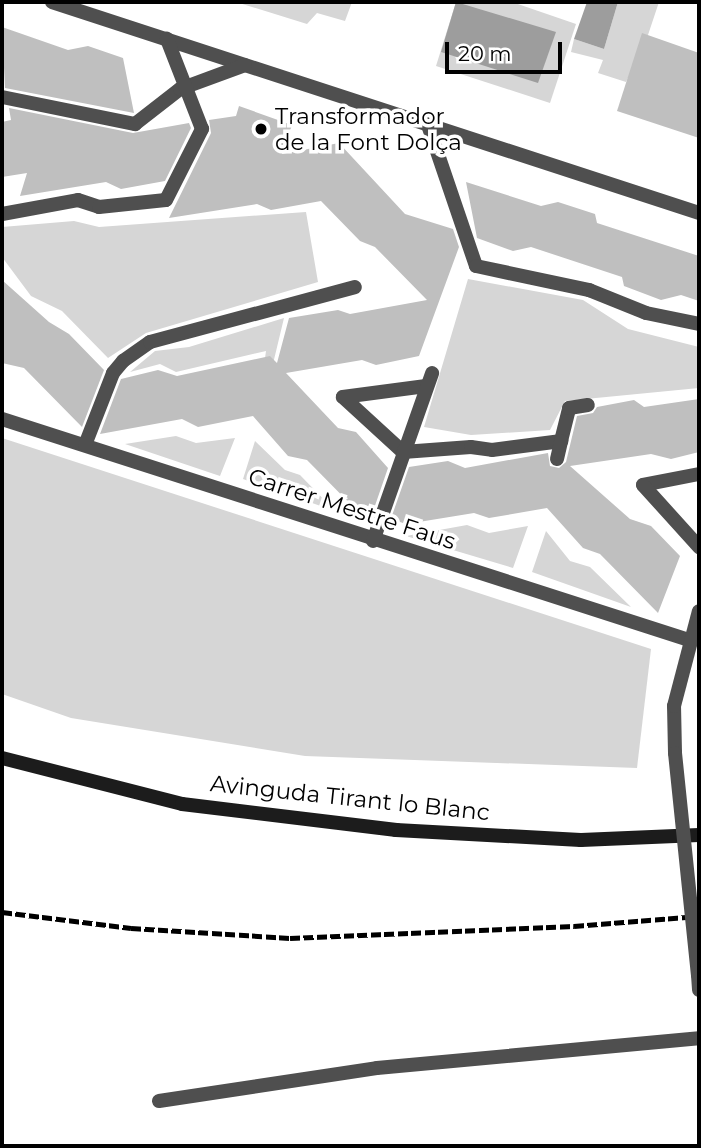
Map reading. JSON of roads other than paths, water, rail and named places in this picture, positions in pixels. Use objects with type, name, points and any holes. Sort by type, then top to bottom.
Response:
[{"type":"street","points":[[52,2],[699,213]]},
{"type":"street","points":[[2,214],[78,200],[99,207],[166,200],[202,129],[167,39]]},
{"type":"street","points":[[2,97],[135,124],[185,87],[245,65]]},
{"type":"street","points":[[428,125],[476,266],[589,290],[646,313],[699,324]]},
{"type":"street","points":[[85,445],[113,373],[123,361],[150,342],[355,287]]},
{"type":"street","points":[[373,541],[403,452],[429,379],[343,397],[403,452],[471,447],[492,450],[561,441]]},
{"type":"street","points":[[556,459],[569,408],[588,405]]},
{"type":"street","name":"Carrer Mestre Faus","points":[[2,419],[373,541],[689,640]]},
{"type":"street","points":[[699,474],[643,485],[699,547]]},
{"type":"street","points":[[699,611],[689,640],[674,706],[675,753],[699,990]]},
{"type":"street","name":"Avinguda Tirant lo Blanc","points":[[2,758],[182,804],[396,830],[581,840],[699,835]]},
{"type":"street","points":[[159,1101],[377,1068],[699,1038]]},
{"type":"railway","points":[[2,912],[131,928],[290,938],[574,926],[699,916]]},
{"type":"place","name":"Transformador de la Font Dolça","points":[[261,129]]}]
